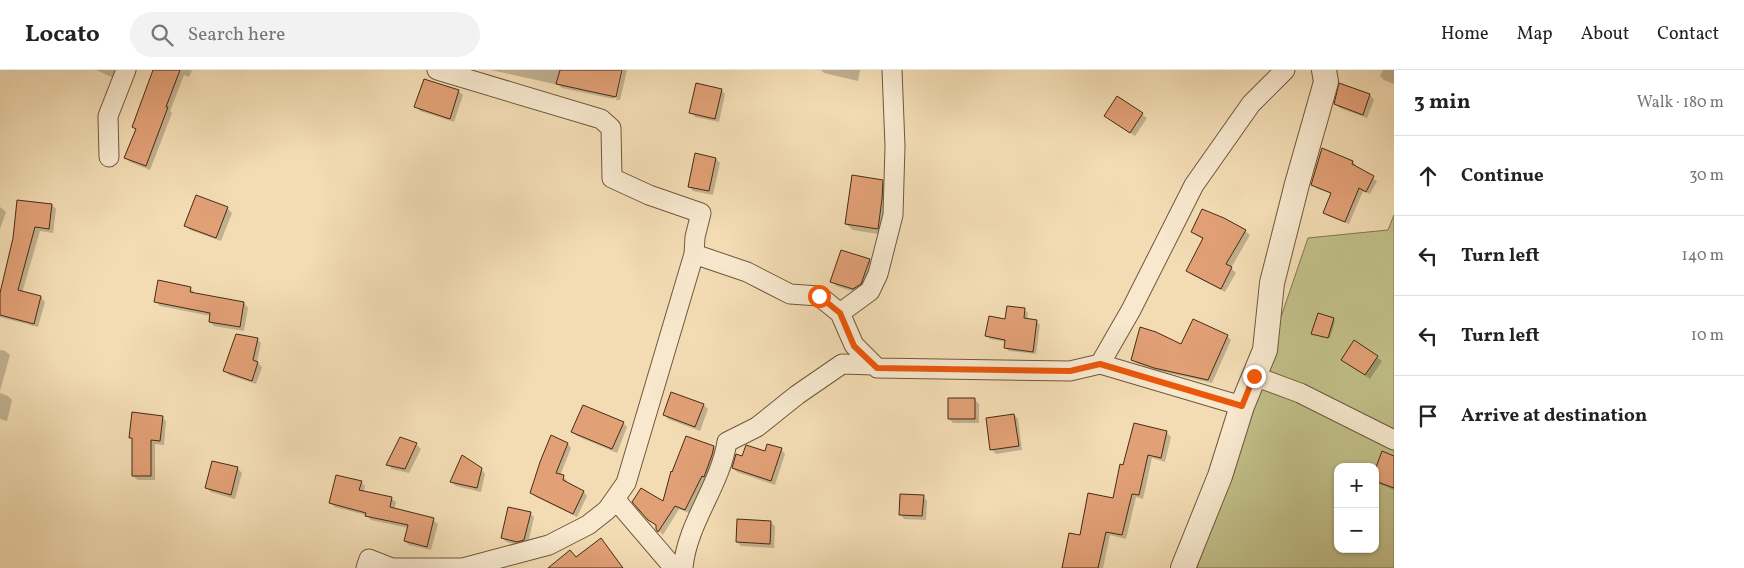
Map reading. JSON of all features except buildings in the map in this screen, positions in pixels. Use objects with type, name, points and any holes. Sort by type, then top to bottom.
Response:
[{"type":"street","points":[[109,157],[108,116],[126,70]]},
{"type":"street","points":[[366,568],[369,559],[392,568],[462,568],[549,545],[588,524],[607,510],[626,483],[694,254],[695,237],[701,213],[650,195],[612,178],[611,128],[601,119],[437,70]]},
{"type":"street","points":[[840,313],[870,291],[878,274],[893,216],[895,146],[892,70]]},
{"type":"street","points":[[1100,364],[1131,310],[1194,185],[1252,104],[1285,70]]},
{"type":"street","points":[[1183,568],[1220,476],[1242,406],[1265,350],[1272,284],[1297,184],[1326,82],[1324,70]]},
{"type":"street","points":[[694,254],[747,272],[790,294],[819,296],[840,313],[854,346],[877,368],[1070,371],[1100,364],[1242,406]]},
{"type":"street","points":[[683,568],[685,550],[724,459],[727,442],[757,427],[797,395],[842,364],[874,365]]},
{"type":"street","points":[[1254,376],[1300,393],[1394,440]]},
{"type":"street","points":[[614,499],[674,568]]},
{"type":"shaded area","points":[[1394,215],[1394,568],[1197,568],[1215,510],[1308,238],[1388,230]]},
{"type":"route","points":[[819,296],[840,313],[854,346],[877,368],[1070,371],[1100,364],[1242,406],[1254,376]]}]
